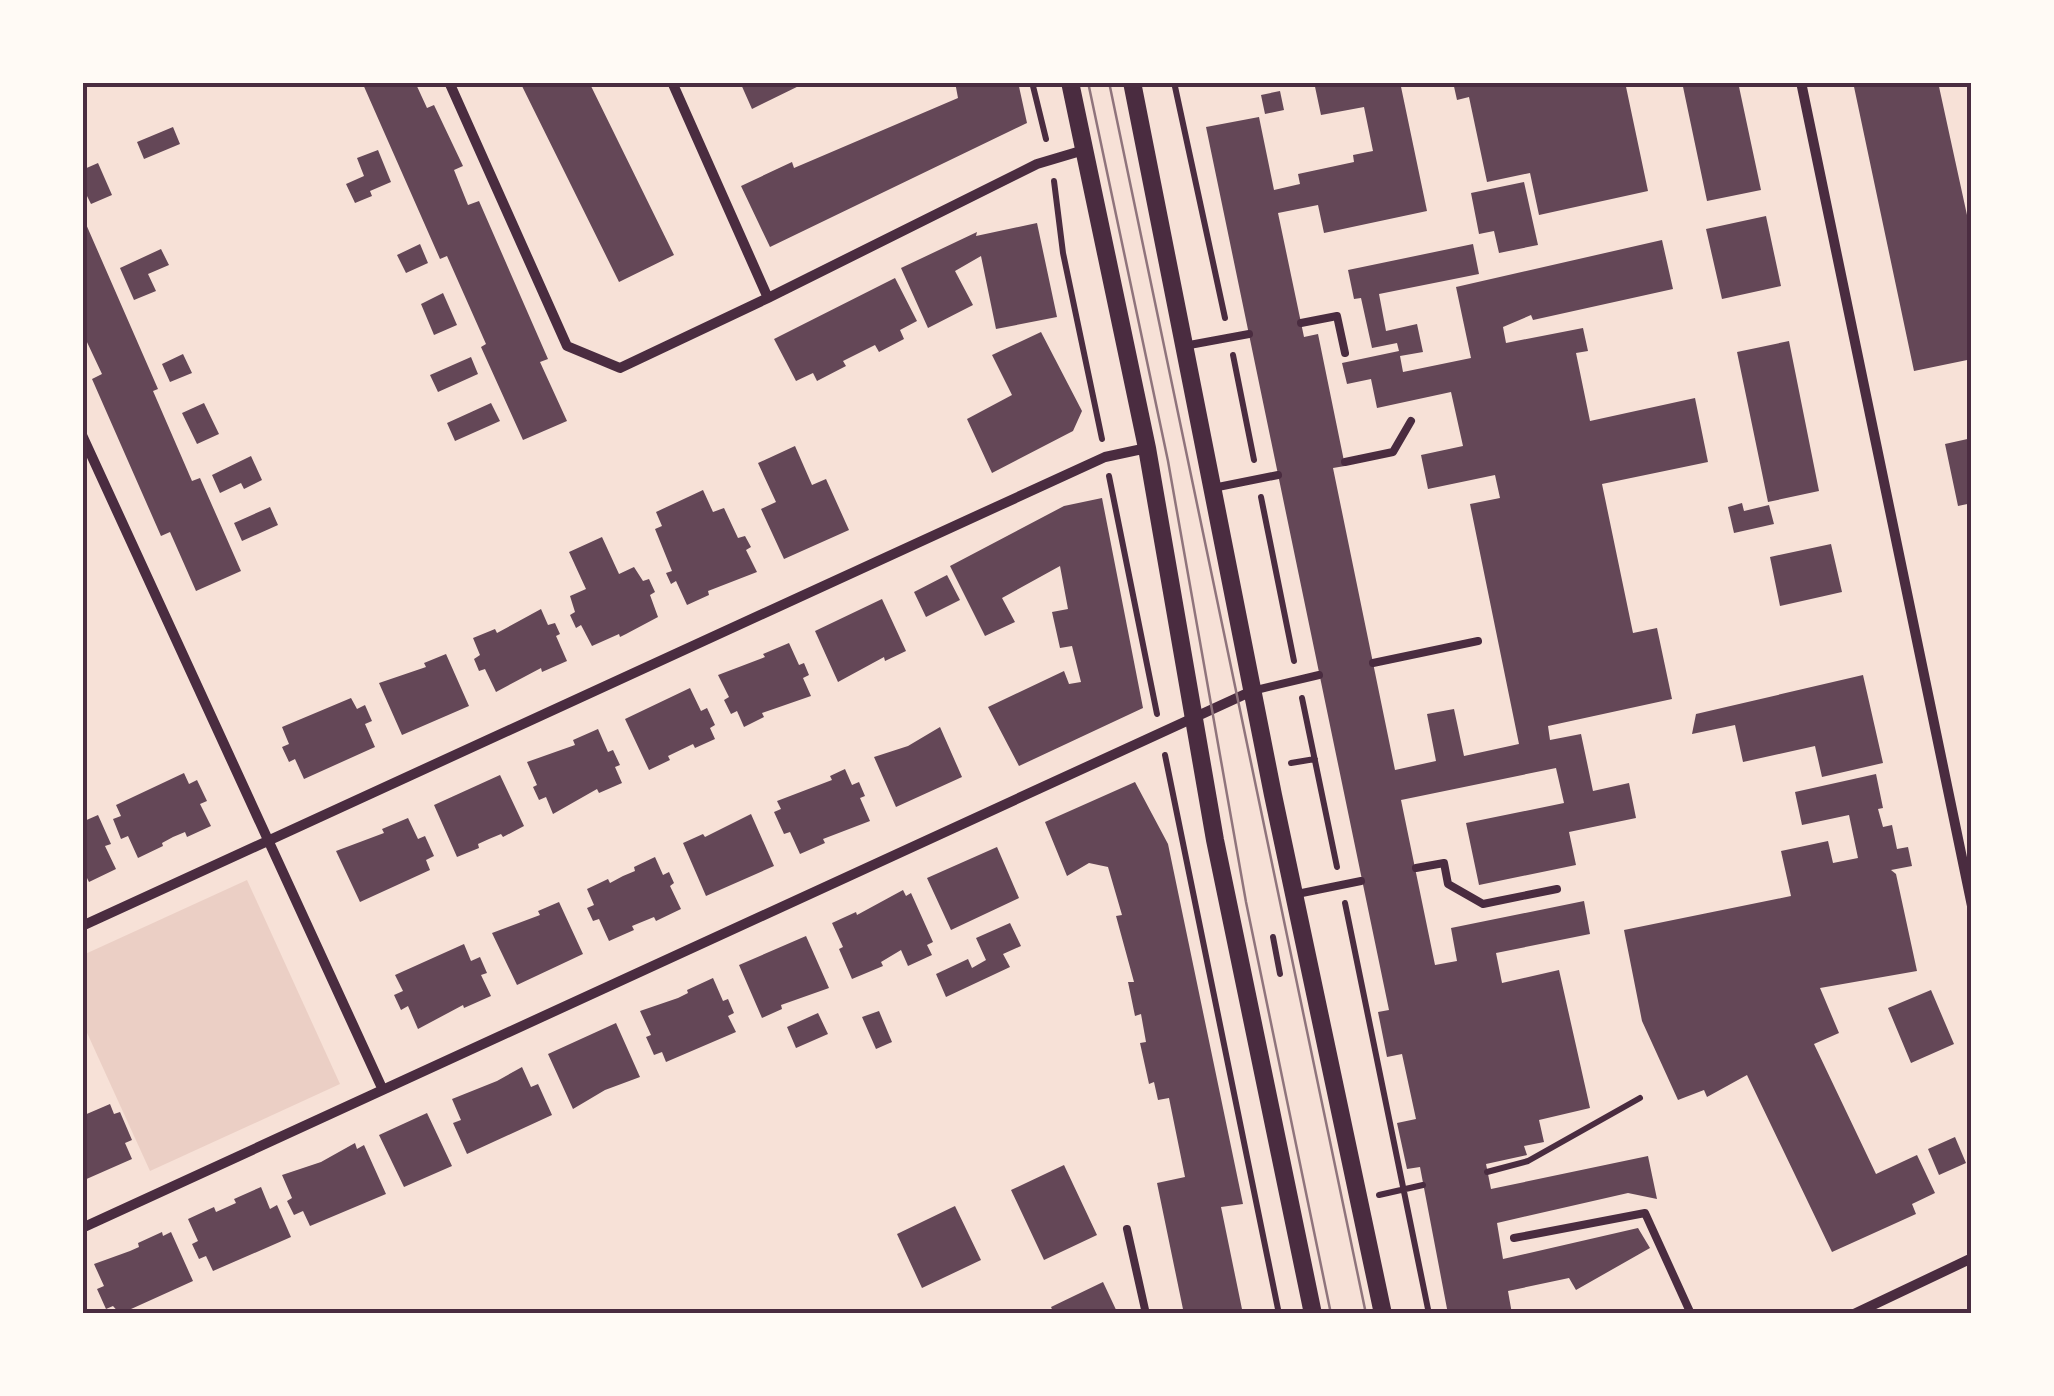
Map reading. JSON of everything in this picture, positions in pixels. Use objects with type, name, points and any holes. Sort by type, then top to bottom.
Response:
[{"type":"street","points":[[449,82],[568,346],[620,368],[1050,160],[1084,150]]},
{"type":"street","points":[[672,82],[768,298]]},
{"type":"street","points":[[1070,82],[1146,448],[1215,840],[1313,1314]]},
{"type":"street","points":[[1132,82],[1252,691],[1382,1314]]},
{"type":"street","points":[[1801,82],[1972,906]]},
{"type":"street","points":[[82,435],[382,1088]]},
{"type":"street","points":[[82,926],[1106,456],[1146,448]]},
{"type":"street","points":[[82,1228],[1252,691]]},
{"type":"street","points":[[1854,1314],[1972,1258]]},
{"type":"lane","points":[[1301,323],[1337,316],[1345,353]]},
{"type":"lane","points":[[1183,346],[1248,334]]},
{"type":"lane","points":[[1344,462],[1393,452],[1411,421]]},
{"type":"lane","points":[[1214,488],[1278,476]]},
{"type":"lane","points":[[1373,663],[1478,641]]},
{"type":"lane","points":[[1252,691],[1319,675]]},
{"type":"lane","points":[[1416,868],[1444,863],[1448,884],[1483,904],[1557,890]]},
{"type":"lane","points":[[1294,895],[1362,882]]},
{"type":"lane","points":[[1514,1238],[1645,1213],[1691,1314]]},
{"type":"lane","points":[[1126,1229],[1146,1314]]},
{"type":"path","points":[[1032,82],[1050,160],[1063,253],[1278,1314]]},
{"type":"path","points":[[1488,1172],[1528,1161],[1640,1098]]},
{"type":"path","points":[[1359,1200],[1424,1185]]},
{"type":"shaded area","points":[[247,880],[340,1084],[150,1171],[83,1024],[83,955]]},
{"type":"building","points":[[362,82],[415,82],[427,108],[434,105],[463,166],[454,170],[468,205],[479,201],[548,359],[540,362],[567,421],[523,440],[481,347],[486,344],[447,256],[440,259]]},
{"type":"building","points":[[520,82],[589,82],[674,255],[619,282]]},
{"type":"building","points":[[740,82],[807,82],[752,109]]},
{"type":"building","points":[[955,82],[1018,82],[1027,123],[770,247],[741,186],[792,162],[794,168],[958,98]]},
{"type":"building","points":[[1314,82],[1400,82],[1427,211],[1324,233],[1318,205],[1278,213],[1304,337],[1318,334],[1345,466],[1333,468],[1395,770],[1436,761],[1427,714],[1454,709],[1464,756],[1519,744],[1470,504],[1500,498],[1495,475],[1428,489],[1421,455],[1463,446],[1451,392],[1377,408],[1371,379],[1347,384],[1342,363],[1399,351],[1397,343],[1372,348],[1361,298],[1354,299],[1348,270],[1473,244],[1479,274],[1379,294],[1386,331],[1417,324],[1423,352],[1400,356],[1403,372],[1471,358],[1456,287],[1662,240],[1673,289],[1533,320],[1531,315],[1503,327],[1506,343],[1583,328],[1588,351],[1576,353],[1590,421],[1695,398],[1708,462],[1602,484],[1633,633],[1657,628],[1672,699],[1548,726],[1550,740],[1581,734],[1593,791],[1629,783],[1636,818],[1569,832],[1576,865],[1479,885],[1466,823],[1564,803],[1556,768],[1401,800],[1435,965],[1457,961],[1451,928],[1584,901],[1590,934],[1496,953],[1502,983],[1559,970],[1590,1108],[1539,1120],[1544,1142],[1524,1146],[1527,1155],[1486,1164],[1491,1189],[1648,1156],[1657,1199],[1628,1193],[1497,1223],[1503,1259],[1638,1228],[1650,1248],[1576,1290],[1569,1278],[1508,1291],[1512,1314],[1448,1314],[1420,1167],[1407,1169],[1397,1123],[1416,1119],[1402,1054],[1387,1057],[1378,1012],[1389,1010],[1206,127],[1259,117],[1274,190],[1300,184],[1298,174],[1354,162],[1353,155],[1373,151],[1364,107],[1321,115]]},
{"type":"building","points":[[1453,82],[1625,82],[1648,191],[1539,215],[1530,173],[1487,182],[1469,97],[1457,100]]},
{"type":"building","points":[[1682,82],[1738,82],[1761,190],[1707,201]]},
{"type":"building","points":[[1853,82],[1938,82],[1972,238],[1972,359],[1914,371]]},
{"type":"building","points":[[1280,91],[1284,110],[1265,114],[1261,95]]},
{"type":"building","points":[[173,127],[180,144],[144,159],[137,142]]},
{"type":"building","points":[[378,150],[391,182],[355,203],[346,184],[364,176],[357,158]]},
{"type":"building","points":[[98,163],[112,195],[91,204],[82,186],[82,170]]},
{"type":"building","points":[[1524,182],[1538,245],[1499,253],[1494,231],[1479,234],[1471,193]]},
{"type":"building","points":[[82,215],[158,389],[153,391],[192,481],[200,478],[241,571],[196,591],[170,532],[161,536],[92,379],[102,374],[86,340],[82,341]]},
{"type":"building","points":[[1766,216],[1781,286],[1722,299],[1706,229]]},
{"type":"building","points":[[1037,223],[1057,317],[996,329],[981,256],[955,271],[973,305],[928,328],[901,268],[977,232],[976,236]]},
{"type":"building","points":[[420,244],[428,263],[406,273],[397,255]]},
{"type":"building","points":[[161,249],[169,265],[148,274],[156,291],[134,300],[120,268]]},
{"type":"building","points":[[895,278],[917,321],[900,330],[904,339],[879,352],[875,345],[843,361],[846,366],[817,381],[813,373],[796,381],[774,339]]},
{"type":"building","points":[[443,293],[457,325],[434,335],[421,304]]},
{"type":"building","points":[[1041,332],[1082,411],[1073,431],[992,473],[967,419],[1012,395],[992,355]]},
{"type":"building","points":[[1789,341],[1819,491],[1768,502],[1737,352]]},
{"type":"building","points":[[183,354],[192,373],[170,382],[162,364]]},
{"type":"building","points":[[471,357],[478,374],[438,392],[430,375]]},
{"type":"building","points":[[204,403],[219,434],[197,444],[182,413]]},
{"type":"building","points":[[491,403],[500,421],[455,441],[447,423]]},
{"type":"building","points":[[1972,438],[1972,503],[1958,506],[1945,444]]},
{"type":"building","points":[[795,446],[812,485],[826,479],[849,530],[784,559],[761,509],[776,502],[758,463]]},
{"type":"building","points":[[251,456],[262,480],[244,489],[241,483],[220,493],[212,475]]},
{"type":"building","points":[[703,490],[713,512],[724,508],[738,538],[745,536],[751,547],[746,550],[757,572],[708,591],[709,595],[687,605],[676,581],[671,584],[666,573],[672,571],[655,529],[662,526],[656,512]]},
{"type":"building","points":[[1102,498],[1143,708],[1019,766],[988,707],[1064,671],[1069,684],[1081,682],[1072,646],[1060,648],[1052,612],[1068,609],[1060,566],[1002,598],[1015,622],[985,636],[950,566],[1064,506]]},
{"type":"building","points":[[1742,503],[1744,511],[1769,505],[1774,524],[1734,533],[1728,507]]},
{"type":"building","points":[[270,507],[278,525],[242,541],[234,523]]},
{"type":"building","points":[[602,537],[619,574],[634,567],[643,581],[649,579],[658,617],[620,637],[619,634],[592,646],[581,625],[576,628],[570,615],[575,612],[570,596],[586,589],[569,552]]},
{"type":"building","points":[[1831,544],[1842,592],[1780,606],[1770,557]]},
{"type":"building","points":[[947,575],[960,600],[926,617],[914,592]]},
{"type":"building","points":[[882,599],[906,651],[885,661],[884,657],[838,682],[815,631]]},
{"type":"building","points":[[541,609],[548,625],[555,623],[567,661],[542,672],[541,668],[496,692],[485,669],[479,671],[474,659],[480,655],[473,638],[495,629],[497,633]]},
{"type":"building","points":[[789,643],[799,665],[804,663],[809,675],[803,678],[811,696],[762,713],[764,717],[744,727],[737,711],[731,714],[724,700],[729,697],[718,675]]},
{"type":"building","points":[[446,654],[469,706],[402,735],[379,683],[426,667],[424,663]]},
{"type":"building","points":[[1863,675],[1883,763],[1822,777],[1815,746],[1743,762],[1735,725],[1692,734],[1696,714]]},
{"type":"building","points":[[690,688],[701,711],[707,708],[715,725],[710,728],[715,739],[695,748],[693,744],[649,770],[625,719]]},
{"type":"building","points":[[351,698],[357,709],[365,705],[372,721],[365,724],[375,747],[304,779],[295,759],[289,762],[282,747],[289,744],[282,727]]},
{"type":"building","points":[[940,727],[962,777],[896,807],[874,757],[908,746]]},
{"type":"building","points":[[598,729],[608,752],[613,750],[620,765],[615,767],[622,783],[599,793],[597,789],[553,814],[546,797],[539,800],[527,762],[575,745],[573,740]]},
{"type":"building","points":[[845,769],[852,785],[859,782],[865,796],[860,798],[870,821],[823,839],[825,843],[800,854],[790,832],[784,834],[774,812],[781,809],[777,801],[832,780],[830,776]]},
{"type":"building","points":[[184,773],[189,784],[197,780],[207,801],[200,804],[211,826],[187,837],[185,832],[173,837],[138,858],[128,836],[121,839],[113,819],[121,816],[116,805]]},
{"type":"building","points":[[1876,774],[1883,827],[1892,825],[1897,849],[1908,847],[1912,866],[1891,870],[1896,874],[1917,971],[1820,988],[1839,1033],[1814,1044],[1876,1174],[1917,1155],[1935,1193],[1912,1204],[1916,1214],[1832,1252],[1747,1075],[1707,1097],[1704,1090],[1678,1100],[1642,1021],[1624,930],[1791,896],[1781,851],[1828,841],[1833,863],[1858,858],[1849,815],[1802,825],[1795,792]]},
{"type":"building","points":[[500,775],[524,826],[457,857],[434,805]]},
{"type":"building","points":[[1135,782],[1168,844],[1243,1204],[1221,1207],[1243,1314],[1184,1314],[1157,1183],[1185,1177],[1169,1098],[1158,1100],[1154,1082],[1149,1084],[1140,1043],[1146,1042],[1141,1014],[1135,1016],[1128,982],[1134,982],[1116,916],[1122,915],[1108,867],[1089,863],[1067,876],[1045,822]]},
{"type":"building","points":[[751,814],[774,866],[706,896],[683,843],[703,834],[705,837]]},
{"type":"building","points":[[98,815],[111,844],[105,846],[116,869],[89,882],[87,878],[82,880],[82,822]]},
{"type":"building","points":[[408,818],[418,839],[425,836],[434,856],[426,860],[430,870],[360,902],[336,851],[384,833],[382,829]]},
{"type":"building","points":[[997,847],[1019,898],[951,930],[927,878]]},
{"type":"building","points":[[655,857],[663,875],[669,872],[674,883],[670,886],[681,909],[656,921],[654,917],[632,926],[634,930],[609,941],[599,919],[593,921],[587,908],[594,905],[587,889],[608,879],[610,883]]},
{"type":"building","points":[[903,890],[906,896],[911,893],[933,942],[927,945],[932,955],[908,966],[901,950],[881,962],[883,966],[852,979],[832,923],[856,912],[857,915]]},
{"type":"building","points":[[559,902],[583,954],[517,985],[492,933],[540,915],[538,911]]},
{"type":"building","points":[[1010,923],[1021,946],[1003,954],[1010,967],[946,997],[936,974],[968,959],[972,968],[986,960],[976,938]]},
{"type":"building","points":[[806,936],[829,988],[781,1005],[782,1009],[762,1018],[739,965]]},
{"type":"building","points":[[464,944],[471,961],[480,957],[487,973],[481,975],[491,996],[464,1008],[463,1005],[418,1029],[408,1006],[401,1010],[394,995],[403,991],[395,975]]},
{"type":"building","points":[[713,978],[723,1001],[728,999],[734,1013],[728,1016],[736,1032],[666,1062],[662,1052],[654,1055],[646,1037],[651,1035],[640,1011],[678,998]]},
{"type":"building","points":[[1931,990],[1954,1044],[1911,1063],[1888,1008]]},
{"type":"building","points":[[879,1011],[892,1042],[876,1049],[862,1017]]},
{"type":"building","points":[[818,1013],[828,1034],[796,1048],[787,1027]]},
{"type":"building","points":[[616,1023],[640,1077],[605,1090],[573,1109],[548,1054]]},
{"type":"building","points":[[522,1067],[531,1087],[538,1084],[552,1115],[467,1154],[453,1123],[461,1120],[452,1099]]},
{"type":"building","points":[[110,1104],[114,1114],[120,1112],[132,1140],[125,1143],[132,1159],[82,1181],[82,1116]]},
{"type":"building","points":[[427,1113],[452,1166],[404,1187],[379,1135]]},
{"type":"building","points":[[1955,1137],[1966,1163],[1939,1175],[1928,1149]]},
{"type":"building","points":[[355,1143],[357,1149],[364,1145],[386,1194],[310,1226],[303,1211],[294,1215],[282,1175],[321,1162]]},
{"type":"building","points":[[1064,1165],[1097,1235],[1044,1260],[1011,1190]]},
{"type":"building","points":[[261,1187],[270,1209],[277,1205],[291,1237],[213,1271],[206,1256],[199,1259],[192,1244],[198,1241],[188,1219],[214,1207],[216,1212]]},
{"type":"building","points":[[955,1206],[981,1260],[922,1288],[897,1234]]},
{"type":"building","points":[[162,1232],[163,1236],[171,1232],[193,1281],[120,1314],[113,1306],[106,1309],[97,1289],[104,1286],[94,1264],[139,1247],[138,1243]]},
{"type":"building","points":[[1103,1282],[1118,1314],[1054,1314],[1051,1307]]},
{"type":"tram line","points":[[1088,82],[1168,461],[1246,902],[1331,1314]]},
{"type":"tram line","points":[[1109,82],[1366,1314]]}]
